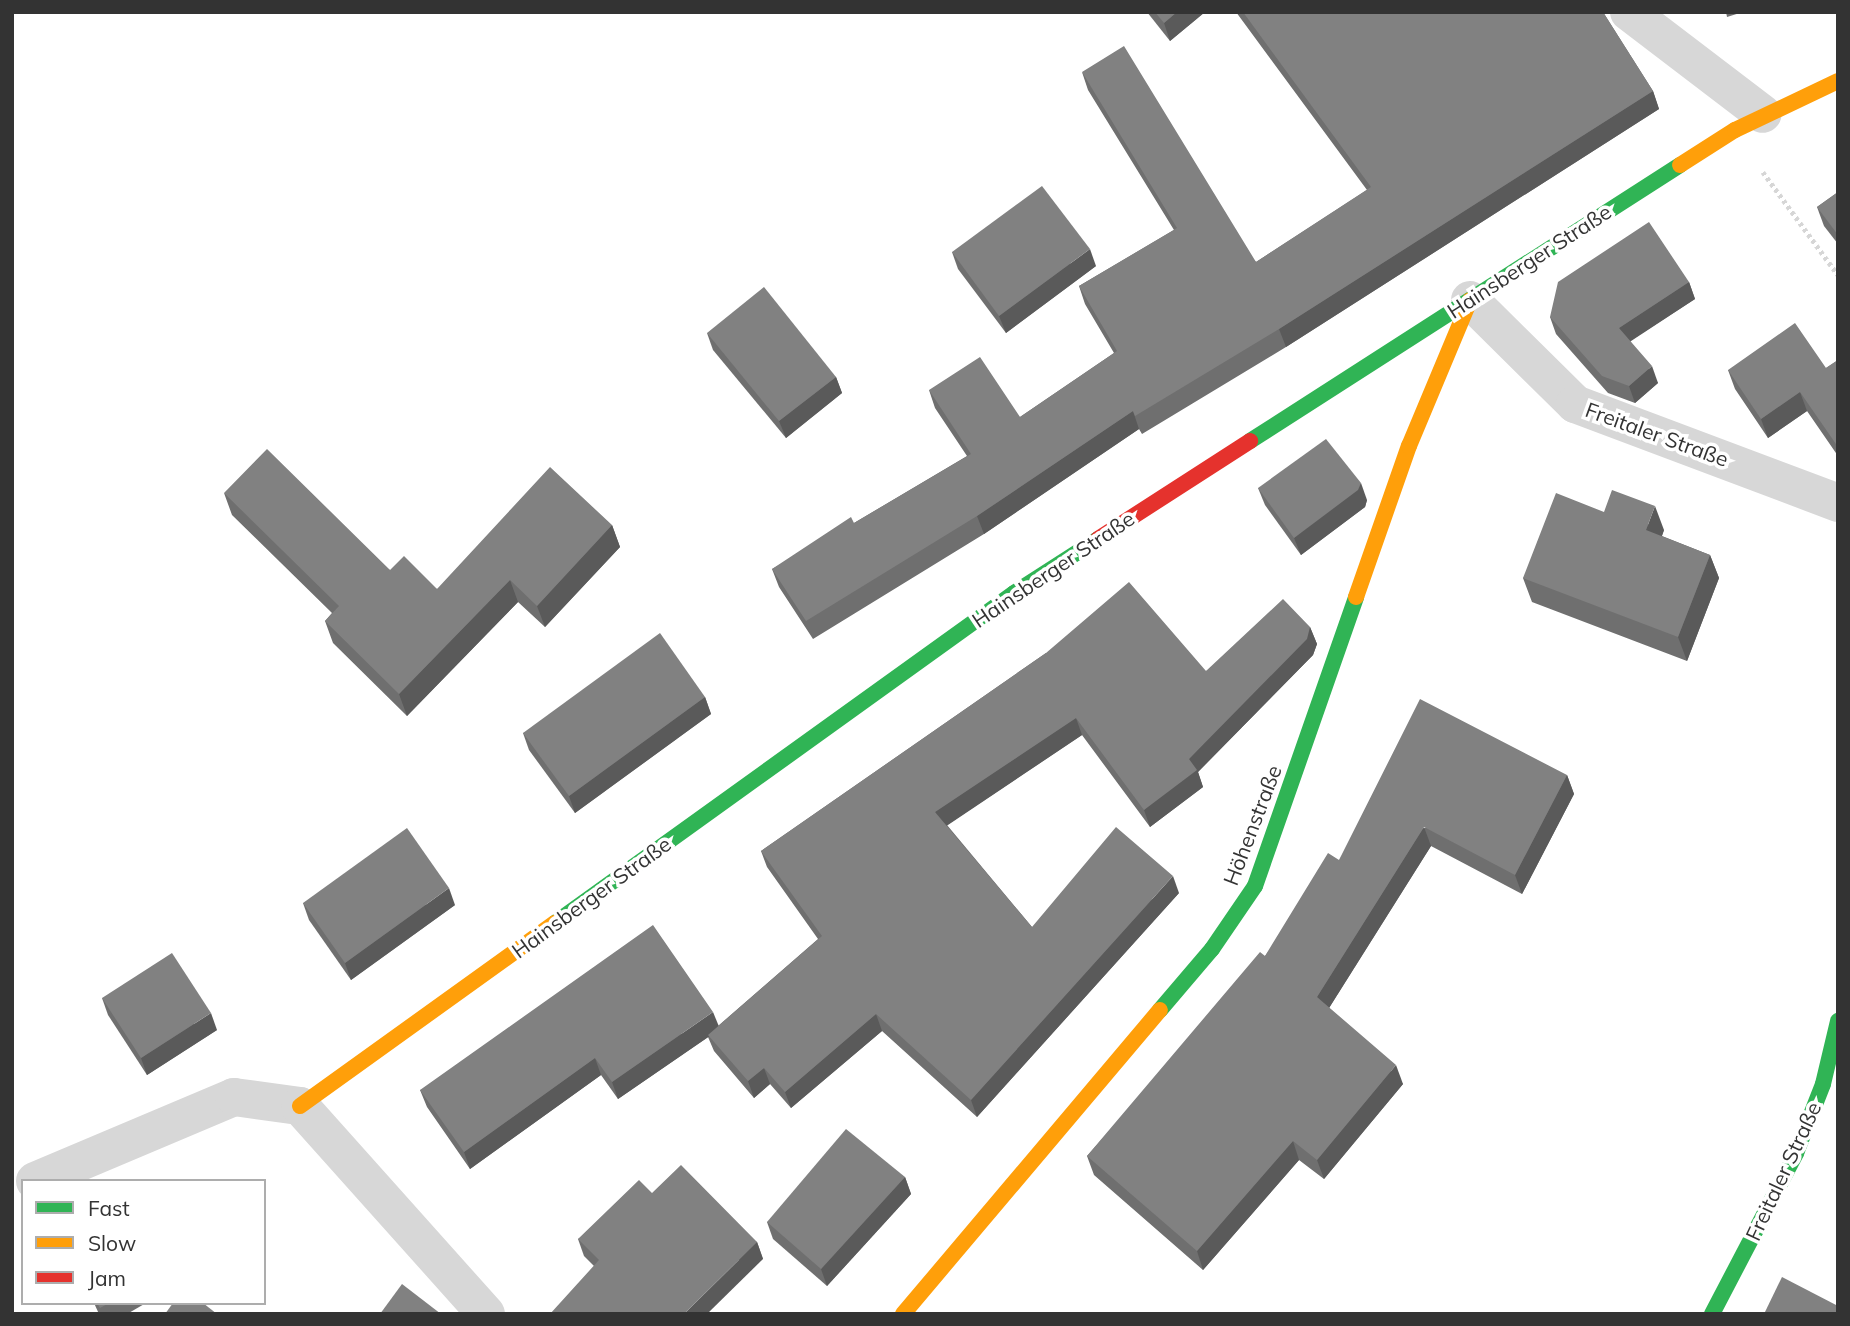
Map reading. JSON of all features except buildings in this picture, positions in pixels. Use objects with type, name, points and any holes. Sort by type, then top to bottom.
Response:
[{"type":"street","points":[[1629,12],[1763,114]]},
{"type":"street","name":"Hainsberger Straße","points":[[300,1106],[1014,593],[1763,114],[1838,81]]},
{"type":"street","name":"Freitaler Straße","points":[[1469,300],[1575,404],[1838,503]]},
{"type":"street","name":"Höhenstraße","points":[[902,1314],[1185,982],[1255,886],[1409,446],[1469,300]]},
{"type":"street","name":"Freitaler Straße","points":[[1712,1314],[1796,1153],[1823,1084],[1838,1021]]},
{"type":"street","points":[[40,1179],[233,1097],[300,1106],[486,1314]]},
{"type":"path","points":[[1760,167],[1838,275]]},
{"type":"traffic: fast","points":[[1250,441],[1680,165]]},
{"type":"traffic: fast","points":[[555,923],[1014,593],[1098,539]]},
{"type":"traffic: fast","points":[[1160,1010],[1212,949],[1255,886],[1356,597]]},
{"type":"traffic: fast","points":[[1712,1314],[1796,1153],[1823,1084],[1838,1021]]},
{"type":"traffic: slow","points":[[1680,165],[1735,130],[1838,81]]},
{"type":"traffic: slow","points":[[1356,597],[1409,446],[1470,300]]},
{"type":"traffic: slow","points":[[300,1106],[555,923]]},
{"type":"traffic: slow","points":[[903,1314],[1160,1010]]},
{"type":"traffic: jam","points":[[1098,539],[1250,441]]}]
